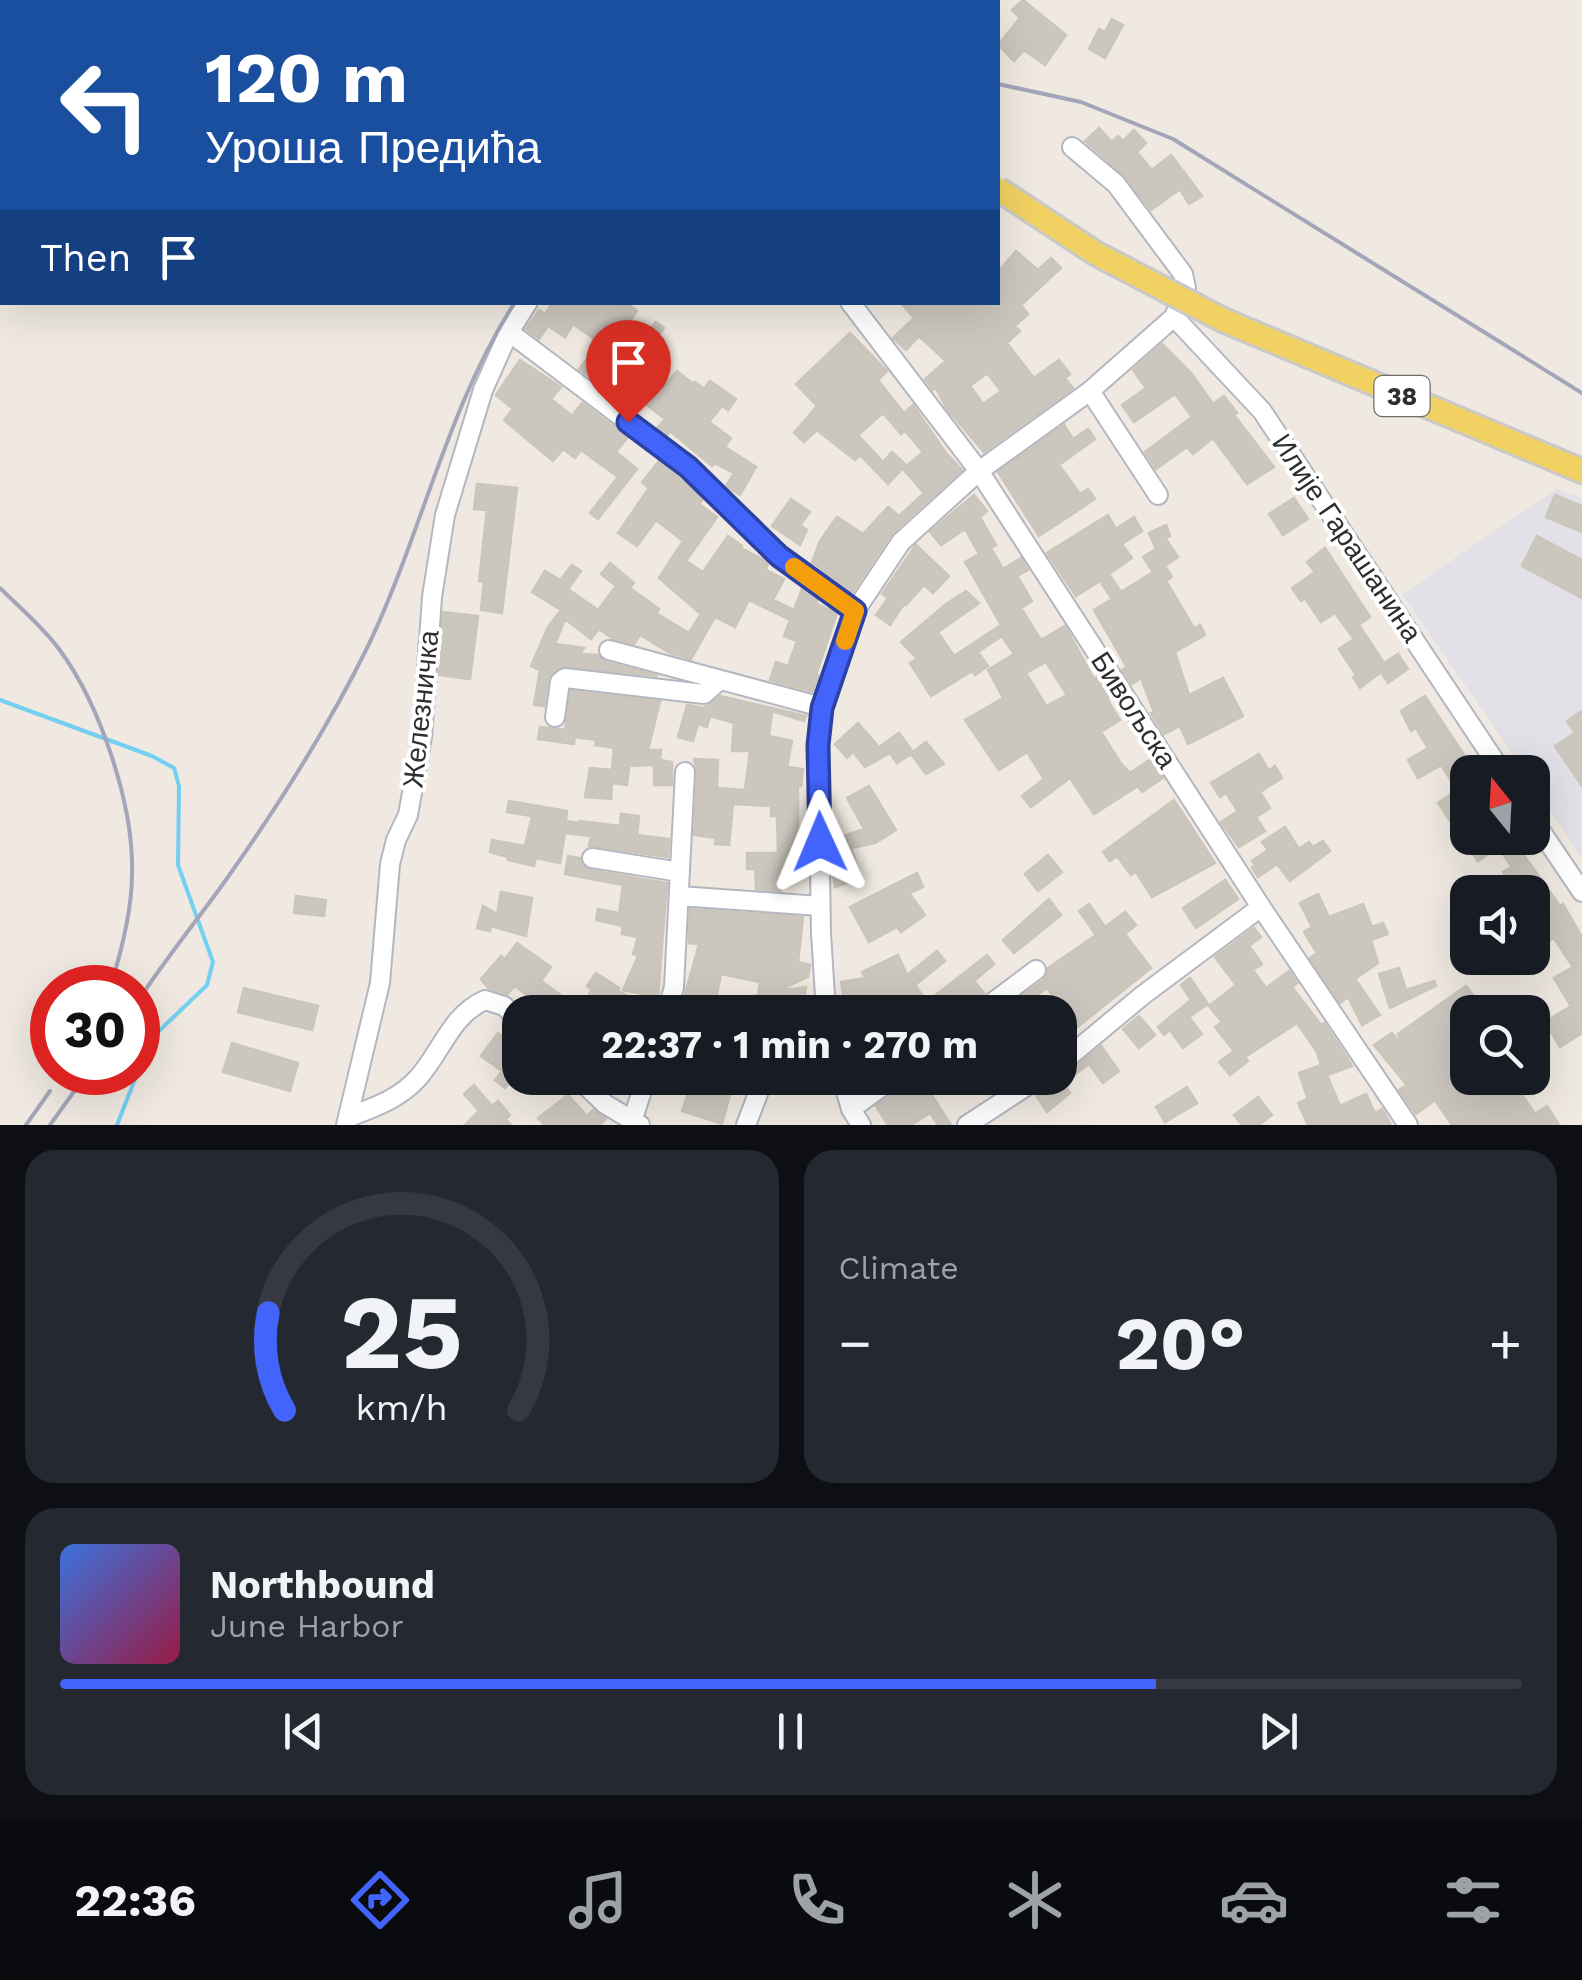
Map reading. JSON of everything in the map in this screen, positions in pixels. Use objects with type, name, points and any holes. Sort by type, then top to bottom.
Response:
[{"type":"main road","name":"38","points":[[1000,190],[1108,260],[1223,320],[1582,471]]},
{"type":"street","points":[[825,995],[818,745],[822,708],[855,611],[901,542],[979,472],[1090,391],[1174,317],[1186,288],[1183,274],[1116,184],[1072,147]]},
{"type":"street","name":"Железничка","points":[[348,1121],[380,983],[390,864],[408,815],[422,736],[432,597],[445,516],[470,424],[509,332],[526,305]]},
{"type":"street","name":"Бивољска","points":[[852,305],[979,472],[1408,1125]]},
{"type":"street","name":"Илије Гарашанина","points":[[1174,317],[1262,412],[1491,755]]},
{"type":"street","points":[[509,332],[688,467],[779,556],[855,611]]},
{"type":"street","points":[[1090,391],[1158,495]]},
{"type":"street","points":[[609,650],[822,708]]},
{"type":"street","points":[[555,716],[560,682],[565,678],[704,694],[720,680]]},
{"type":"street","points":[[672,995],[685,772]]},
{"type":"street","points":[[1550,845],[1582,892]]},
{"type":"street","points":[[592,858],[680,872]]},
{"type":"street","points":[[679,896],[820,906]]},
{"type":"street","points":[[1077,1050],[1143,995],[1262,907]]},
{"type":"street","points":[[1003,995],[1036,970]]},
{"type":"street","points":[[348,1121],[406,1090],[429,1064],[460,1016],[473,1005],[485,1000],[502,1005]]},
{"type":"street","points":[[596,1095],[636,1124],[642,1095]]},
{"type":"street","points":[[746,1125],[757,1095]]},
{"type":"street","points":[[856,1117],[877,1095]]},
{"type":"street","points":[[967,1125],[1014,1095]]},
{"type":"shaded area","points":[[1557,489],[1582,498],[1582,859],[1550,810],[1550,755],[1513,755],[1402,594]]},
{"type":"building","points":[[1023,0],[1066,35],[1045,65],[1024,50],[1014,61],[1000,47],[1020,18],[1012,10]]},
{"type":"building","points":[[1112,19],[1123,25],[1105,58],[1089,49],[1099,29],[1105,32]]},
{"type":"building","points":[[1099,128],[1112,142],[1118,136],[1123,141],[1134,130],[1146,143],[1137,152],[1152,170],[1171,155],[1202,196],[1189,204],[1180,189],[1151,210],[1124,175],[1085,141]]},
{"type":"building","points":[[1016,251],[1038,270],[1051,258],[1061,268],[1021,305],[1028,314],[1015,326],[1020,331],[1007,343],[1034,378],[1059,360],[1070,374],[1065,378],[1073,388],[984,452],[925,379],[946,361],[919,336],[906,350],[893,338],[914,318],[903,305],[1000,305],[1000,270]],"holes":[[[987,373],[1001,391],[983,404],[970,386]]]},
{"type":"building","points":[[551,305],[629,305],[637,311],[590,377],[579,369],[600,343],[573,324],[565,337],[548,326],[539,339],[526,329],[539,310],[545,314]]},
{"type":"building","points":[[656,322],[664,328],[639,359],[667,383],[677,371],[704,389],[710,381],[736,399],[728,410],[722,406],[709,422],[731,438],[725,447],[756,467],[740,495],[726,486],[734,473],[714,463],[712,466],[670,431],[667,435],[657,428],[665,419],[643,402],[635,411],[626,403],[630,398],[608,381]]},
{"type":"building","points":[[850,333],[887,371],[878,380],[904,413],[913,405],[962,470],[892,533],[852,593],[812,562],[820,541],[837,517],[863,534],[888,507],[899,516],[924,493],[903,469],[923,452],[883,413],[858,435],[883,462],[892,452],[906,465],[888,484],[860,455],[855,460],[817,430],[804,442],[794,433],[817,406],[796,384]]},
{"type":"building","points":[[1162,344],[1192,374],[1213,404],[1224,396],[1274,467],[1247,484],[1213,438],[1193,454],[1187,447],[1156,469],[1145,452],[1192,417],[1175,394],[1134,422],[1122,405],[1146,388],[1133,370]]},
{"type":"building","points":[[520,360],[561,387],[551,399],[572,416],[582,403],[628,437],[616,452],[637,469],[598,519],[590,513],[618,477],[581,450],[575,458],[563,449],[553,461],[504,420],[513,409],[496,395]]},
{"type":"building","points":[[1064,425],[1073,439],[1088,429],[1095,439],[1059,465],[1080,494],[1088,489],[1095,499],[1039,536],[998,472]]},
{"type":"building","points":[[659,461],[703,499],[699,504],[717,517],[686,561],[703,572],[728,536],[768,562],[766,570],[784,579],[773,600],[794,610],[802,589],[818,599],[816,604],[837,613],[814,692],[770,680],[776,662],[788,666],[797,641],[784,636],[790,620],[749,600],[735,627],[715,617],[691,659],[670,653],[640,635],[634,644],[612,638],[599,629],[591,639],[565,619],[555,644],[584,648],[580,654],[598,655],[605,662],[658,676],[562,666],[548,679],[544,706],[534,705],[540,670],[531,666],[548,627],[561,610],[532,592],[545,571],[560,580],[572,565],[581,571],[568,589],[598,610],[616,586],[601,574],[610,563],[634,583],[630,588],[659,609],[656,613],[689,633],[701,614],[659,578],[683,541],[656,520],[637,546],[618,533],[649,488],[642,482]]},
{"type":"building","points":[[477,484],[517,488],[502,613],[481,610],[484,582],[479,581],[487,510],[474,509]]},
{"type":"building","points":[[974,495],[987,511],[980,517],[996,545],[991,548],[1003,569],[1021,558],[1028,570],[1017,576],[1032,601],[1021,608],[1041,640],[1065,626],[1094,679],[1097,677],[1109,697],[1120,720],[1101,732],[1122,765],[1130,773],[1151,759],[1163,778],[1142,792],[1138,786],[1094,814],[1070,778],[1031,807],[1022,796],[1044,779],[1027,752],[999,770],[965,720],[1003,698],[988,670],[1014,654],[1002,636],[978,652],[988,666],[975,675],[972,671],[931,696],[910,663],[917,658],[901,642],[966,591],[979,603],[938,632],[954,656],[1001,625],[965,562],[979,554],[965,529],[941,545],[930,532]],"holes":[[[1046,662],[1067,695],[1046,706],[1026,673]]]},
{"type":"building","points":[[1555,495],[1582,506],[1582,532],[1546,517]]},
{"type":"building","points":[[1294,498],[1308,519],[1283,535],[1269,514]]},
{"type":"building","points":[[791,499],[810,512],[800,525],[807,530],[800,545],[772,526]]},
{"type":"building","points":[[1108,515],[1116,529],[1134,517],[1142,531],[1122,544],[1132,558],[1109,574],[1121,592],[1153,572],[1143,557],[1156,549],[1149,533],[1166,525],[1170,536],[1165,538],[1178,557],[1165,566],[1172,577],[1166,581],[1194,628],[1200,625],[1205,635],[1175,652],[1189,695],[1223,678],[1243,716],[1188,744],[1180,726],[1164,734],[1151,713],[1154,712],[1141,678],[1132,684],[1122,670],[1127,667],[1094,610],[1112,599],[1100,581],[1076,596],[1047,553]]},
{"type":"building","points":[[1537,536],[1582,560],[1582,598],[1522,566]]},
{"type":"building","points":[[916,545],[949,576],[933,593],[924,585],[890,625],[876,615],[888,598],[882,594]]},
{"type":"building","points":[[1325,548],[1370,617],[1359,625],[1384,663],[1398,654],[1408,669],[1388,683],[1381,672],[1360,688],[1339,649],[1354,639],[1335,613],[1321,622],[1305,598],[1301,601],[1292,588],[1315,572],[1307,562]]},
{"type":"building","points":[[443,612],[478,616],[470,679],[439,675]]},
{"type":"building","points":[[571,691],[660,701],[648,750],[661,750],[660,760],[672,762],[672,785],[654,785],[654,765],[629,766],[627,785],[612,783],[611,799],[585,797],[590,768],[612,770],[614,748],[575,737],[574,744],[538,739],[540,727],[565,730]]},
{"type":"building","points":[[720,696],[806,716],[804,721],[772,711],[769,736],[792,741],[787,767],[803,769],[801,786],[798,785],[798,869],[780,869],[781,891],[756,889],[755,869],[747,869],[747,853],[778,853],[777,816],[771,816],[771,806],[733,804],[729,845],[715,844],[716,838],[694,835],[694,759],[718,760],[717,788],[745,790],[750,751],[732,751],[734,723],[710,716],[707,727],[698,724],[693,741],[678,737],[687,705],[704,708]]},
{"type":"building","points":[[1425,696],[1464,755],[1450,755],[1450,779],[1441,765],[1418,778],[1408,760],[1428,748],[1416,728],[1411,731],[1401,711]]},
{"type":"building","points":[[1582,711],[1582,786],[1555,746],[1575,733],[1567,721]]},
{"type":"building","points":[[858,723],[879,747],[899,733],[913,752],[926,742],[944,764],[926,774],[911,754],[897,763],[890,753],[865,767],[853,752],[847,758],[835,744]]},
{"type":"building","points":[[1259,754],[1269,771],[1275,766],[1282,778],[1260,792],[1270,808],[1256,817],[1265,831],[1239,847],[1221,822],[1238,811],[1226,793],[1220,797],[1211,783]]},
{"type":"building","points":[[869,786],[896,830],[875,843],[851,848],[861,878],[835,887],[832,869],[837,868],[832,840],[864,829],[847,798]]},
{"type":"building","points":[[1450,795],[1450,820],[1438,803]]},
{"type":"building","points":[[1174,800],[1215,863],[1152,897],[1136,872],[1131,875],[1117,856],[1110,861],[1103,852]]},
{"type":"building","points":[[509,801],[567,811],[566,821],[579,823],[620,826],[621,814],[639,816],[637,835],[669,839],[668,857],[589,846],[591,836],[565,833],[560,863],[536,858],[534,866],[508,860],[490,852],[492,840],[525,846],[532,816],[507,812]]},
{"type":"building","points":[[1285,827],[1299,849],[1309,842],[1313,847],[1323,841],[1330,851],[1290,881],[1277,864],[1258,877],[1252,861],[1268,850],[1262,842]]},
{"type":"building","points":[[1048,855],[1062,872],[1038,891],[1025,874]]},
{"type":"building","points":[[1504,855],[1524,855],[1538,875],[1505,875],[1503,872],[1512,867]]},
{"type":"building","points":[[568,856],[580,858],[583,867],[590,870],[667,883],[658,995],[623,990],[638,956],[633,954],[638,937],[622,934],[623,926],[596,920],[598,909],[619,913],[623,885],[565,874]]},
{"type":"building","points":[[917,873],[923,887],[909,893],[925,915],[901,932],[897,927],[869,942],[850,907]]},
{"type":"building","points":[[1225,880],[1238,899],[1196,928],[1183,908]]},
{"type":"building","points":[[501,892],[532,898],[526,936],[491,926],[490,931],[477,928],[483,906],[497,914]]},
{"type":"building","points":[[1550,892],[1560,906],[1563,904],[1582,937],[1582,1033],[1560,1047],[1550,1030],[1550,1019],[1571,1006],[1554,978],[1573,967],[1554,938],[1550,940]]},
{"type":"building","points":[[1318,894],[1329,917],[1363,904],[1372,927],[1383,923],[1388,934],[1371,940],[1378,963],[1355,979],[1380,1015],[1362,1025],[1348,997],[1340,1003],[1310,958],[1317,953],[1304,932],[1312,927],[1300,903]]},
{"type":"building","points":[[296,896],[326,900],[324,916],[294,913]]},
{"type":"building","points":[[1049,899],[1061,915],[1014,953],[1003,940]]},
{"type":"building","points":[[1089,904],[1105,927],[1125,912],[1136,925],[1125,934],[1151,968],[1077,1027],[1077,995],[1052,995],[1047,988],[1037,995],[1023,995],[1044,980],[1048,968],[1096,935],[1079,911]]},
{"type":"building","points":[[690,909],[803,917],[798,962],[810,965],[808,977],[777,991],[806,987],[804,995],[758,995],[760,982],[721,974],[717,995],[685,995],[699,944],[689,943]]},
{"type":"building","points":[[1254,928],[1261,937],[1249,946],[1262,964],[1253,970],[1266,988],[1289,971],[1297,983],[1292,987],[1321,1025],[1324,1023],[1352,1066],[1327,1075],[1340,1106],[1366,1094],[1375,1113],[1382,1109],[1391,1125],[1308,1125],[1298,1103],[1308,1099],[1299,1073],[1321,1065],[1297,1023],[1245,1057],[1248,1061],[1230,1075],[1219,1062],[1234,1051],[1215,1027],[1222,1022],[1209,1006],[1236,985],[1215,957]]},
{"type":"building","points":[[517,943],[551,967],[541,981],[560,995],[527,995],[515,986],[507,994],[488,988],[481,979],[501,956],[505,959]]},
{"type":"building","points":[[937,951],[945,961],[915,985],[922,995],[843,995],[841,982],[865,978],[862,972],[898,955],[907,975]]},
{"type":"building","points":[[987,955],[994,964],[974,981],[984,993],[936,995]]},
{"type":"building","points":[[1399,968],[1406,990],[1434,981],[1436,986],[1390,1008],[1379,974]]},
{"type":"building","points":[[596,973],[626,995],[589,995],[592,990],[587,986]]},
{"type":"building","points":[[1190,978],[1208,1004],[1189,1017],[1202,1034],[1183,1048],[1170,1030],[1164,1035],[1158,1027],[1191,1000],[1181,985]]},
{"type":"building","points":[[1466,986],[1473,995],[1453,995]]},
{"type":"building","points":[[244,988],[318,1006],[312,1030],[238,1012]]},
{"type":"building","points":[[1450,997],[1450,1095],[1522,1095],[1535,1114],[1547,1106],[1559,1125],[1452,1125],[1435,1100],[1416,1114],[1399,1090],[1407,1085],[1374,1045],[1392,1033],[1403,1048],[1398,1034]]},
{"type":"building","points":[[1139,1016],[1155,1035],[1139,1048],[1123,1029]]},
{"type":"building","points":[[498,1033],[502,1036],[502,1071],[481,1056]]},
{"type":"building","points":[[232,1043],[298,1063],[290,1091],[223,1072]]},
{"type":"building","points":[[1101,1046],[1119,1071],[1103,1083],[1089,1064],[1077,1073],[1077,1066]]},
{"type":"building","points":[[474,1085],[492,1106],[498,1101],[510,1115],[506,1119],[511,1125],[465,1125],[479,1111],[464,1094]]},
{"type":"building","points":[[1187,1087],[1197,1103],[1165,1122],[1156,1107]]},
{"type":"building","points":[[568,1095],[587,1116],[593,1110],[606,1119],[600,1125],[545,1125],[538,1118]]},
{"type":"building","points":[[688,1095],[730,1095],[722,1124],[682,1111]]},
{"type":"building","points":[[892,1095],[932,1095],[951,1125],[938,1125],[930,1113],[911,1125],[888,1125],[876,1106]]},
{"type":"building","points":[[1036,1095],[1068,1095],[1047,1112]]},
{"type":"building","points":[[1258,1097],[1272,1115],[1259,1125],[1242,1125],[1234,1115]]},
{"type":"waterway","points":[[0,700],[152,756],[174,768],[179,786],[178,865],[213,962],[207,985],[160,1030]]},
{"type":"waterway","points":[[117,1125],[129,1095]]},
{"type":"railway","points":[[1000,84],[1081,102],[1173,139],[1582,393]]},
{"type":"railway","points":[[160,970],[301,767],[369,644],[471,385],[513,305]]},
{"type":"railway","points":[[0,588],[59,649],[88,698],[112,756],[127,817],[132,888],[116,965]]},
{"type":"railway","points":[[26,1125],[47,1095]]},
{"type":"railway","points":[[50,1125],[72,1095]]},
{"type":"slow traffic","points":[[794,567],[855,611],[845,641]]},
{"type":"route","points":[[628,422],[688,467],[779,556],[855,611],[822,708],[818,745],[820,842]]}]
